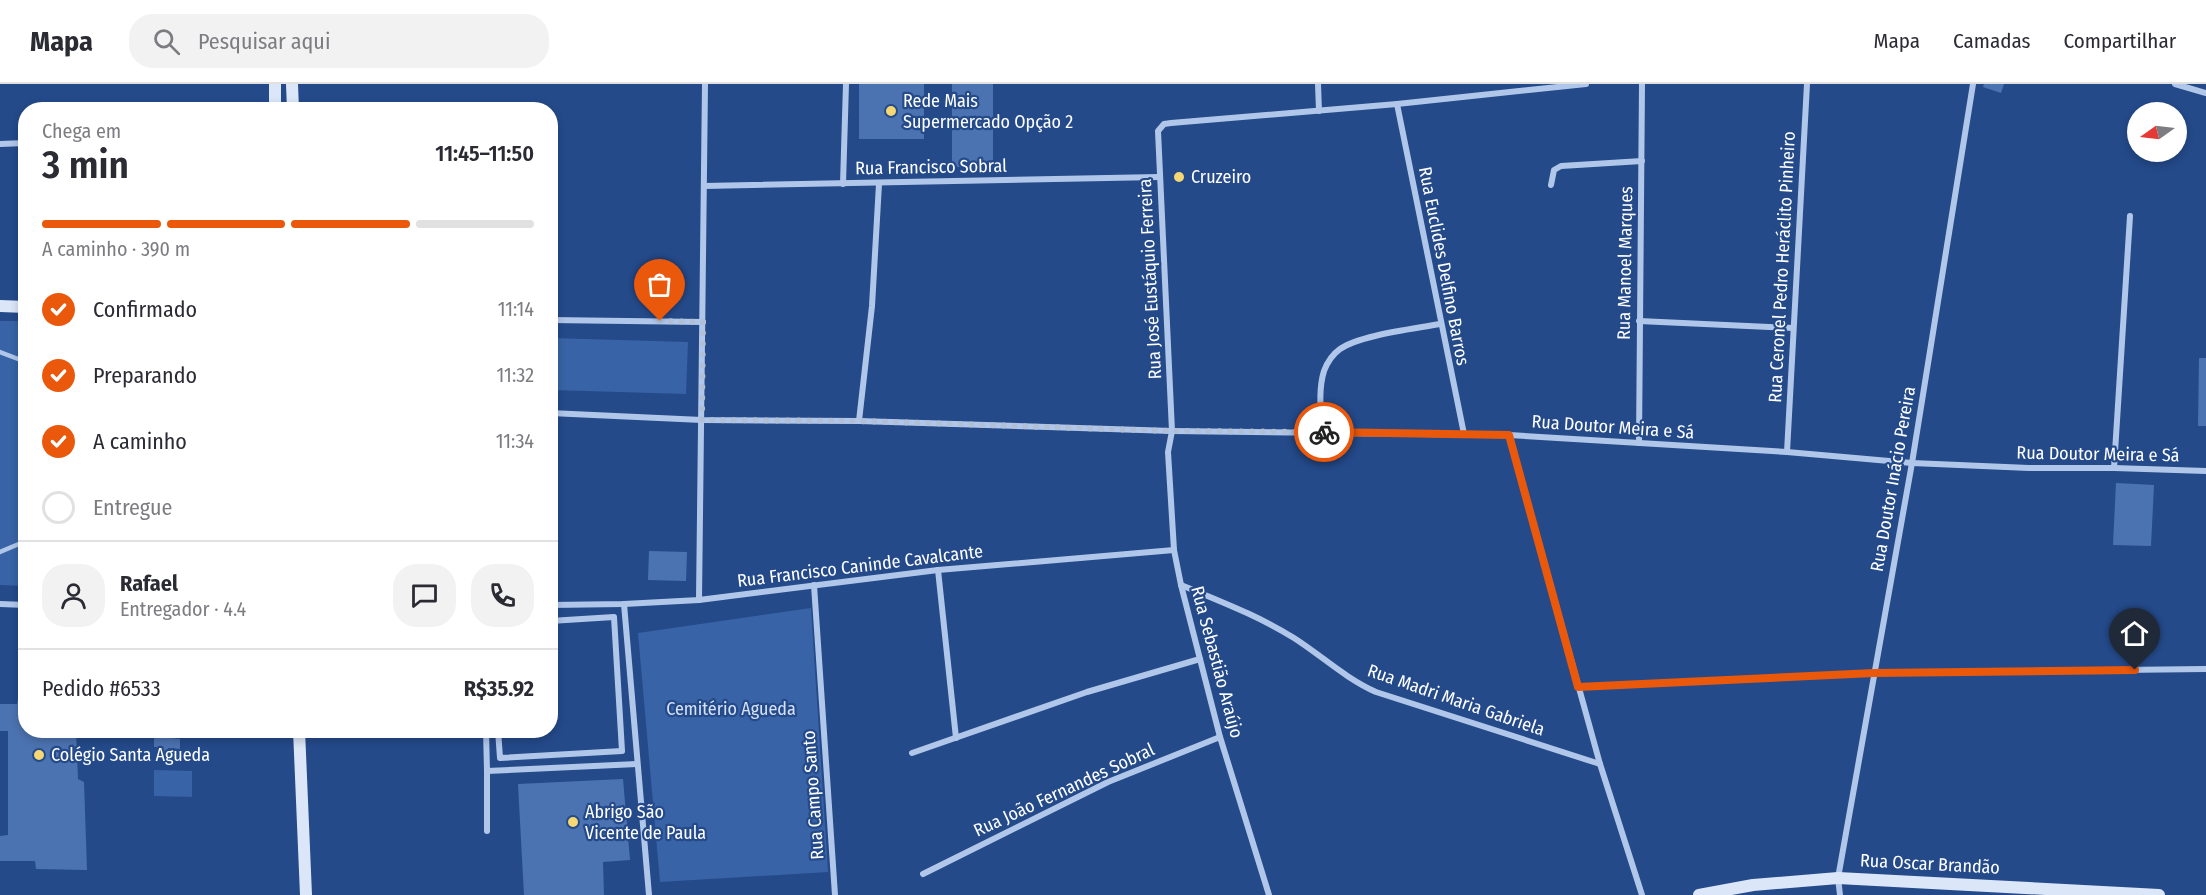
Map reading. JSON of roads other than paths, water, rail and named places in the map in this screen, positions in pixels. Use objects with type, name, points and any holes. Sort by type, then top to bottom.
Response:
[{"type":"street","points":[[275,84],[275,102]]},
{"type":"street","points":[[292,84],[293,102]]},
{"type":"street","points":[[699,600],[705,84]]},
{"type":"street","points":[[843,184],[846,84]]},
{"type":"street","points":[[1318,84],[1319,111],[1586,84]]},
{"type":"street","name":"Rua Manoel Marques","points":[[1639,443],[1642,84]]},
{"type":"street","name":"Rua Ceronel Pedro Heráclito Pinheiro","points":[[1787,452],[1808,84]]},
{"type":"street","name":"Rua Doutor Inácio Pereira","points":[[1840,895],[1838,878],[1912,463],[1973,84]]},
{"type":"street","points":[[2175,84],[2206,93]]},
{"type":"street","name":"Rua Euclides Delfino Barros","points":[[1397,104],[1464,434]]},
{"type":"street","name":"Rua José Eustáquio Ferreira","points":[[1172,431],[1157,137],[1160,126],[1171,123],[1319,111]]},
{"type":"street","points":[[0,144],[18,143]]},
{"type":"street","points":[[1551,185],[1554,170],[1561,166],[1642,161]]},
{"type":"street","name":"Rua Francisco Sobral","points":[[704,186],[1159,177]]},
{"type":"street","points":[[859,421],[872,306],[879,184]]},
{"type":"street","points":[[2114,468],[2130,216]]},
{"type":"street","points":[[0,306],[18,307]]},
{"type":"street","points":[[558,320],[703,322]]},
{"type":"street","points":[[1639,321],[1793,328]]},
{"type":"street","points":[[1322,432],[1322,380],[1325,369],[1341,348],[1371,337],[1440,324]]},
{"type":"street","name":"Rua Doutor Meira e Sá","points":[[558,413],[702,420],[859,421],[1172,431],[1509,435],[1787,452],[1912,463],[2029,468],[2206,471]]},
{"type":"street","name":"Rua Sebastião Araújo","points":[[1172,431],[1168,452],[1174,550],[1181,585],[1220,737],[1269,895]]},
{"type":"street","points":[[1509,435],[1600,764],[1642,895]]},
{"type":"street","name":"Rua Francisco Caninde Cavalcante","points":[[558,605],[699,600],[938,570],[1174,550]]},
{"type":"street","points":[[938,570],[956,738]]},
{"type":"street","name":"Rua Campo Santo","points":[[814,585],[835,895]]},
{"type":"street","name":"Rua Madri Maria Gabriela","points":[[1181,585],[1272,625],[1350,679],[1376,692],[1600,764]]},
{"type":"street","points":[[0,604],[18,605]]},
{"type":"street","points":[[624,604],[649,895]]},
{"type":"street","points":[[499,738],[500,758],[622,751],[614,617],[558,620]]},
{"type":"street","points":[[912,753],[1087,692],[1200,659]]},
{"type":"street","points":[[1578,687],[1874,673],[2206,669]]},
{"type":"street","name":"Rua João Fernandes Sobral","points":[[922,874],[1108,782],[1220,737]]},
{"type":"street","points":[[299,738],[306,895]]},
{"type":"street","points":[[486,738],[487,831]]},
{"type":"street","points":[[487,771],[637,764]]},
{"type":"street","name":"Rua Oscar Brandão","points":[[1699,895],[1753,885],[1838,878],[2159,895]]},
{"type":"lane","points":[[0,352],[18,359]]},
{"type":"lane","points":[[0,552],[18,544]]},
{"type":"place","name":"Rede Mais Supermercado Opção 2","points":[[891,111]]},
{"type":"place","name":"Cruzeiro","points":[[1179,177]]},
{"type":"place","name":"Colégio Santa Agueda","points":[[39,755]]},
{"type":"place","name":"Abrigo São Vicente de Paula","points":[[573,822]]},
{"type":"park label","name":"Cemitério Agueda","points":[[731,709]]}]
